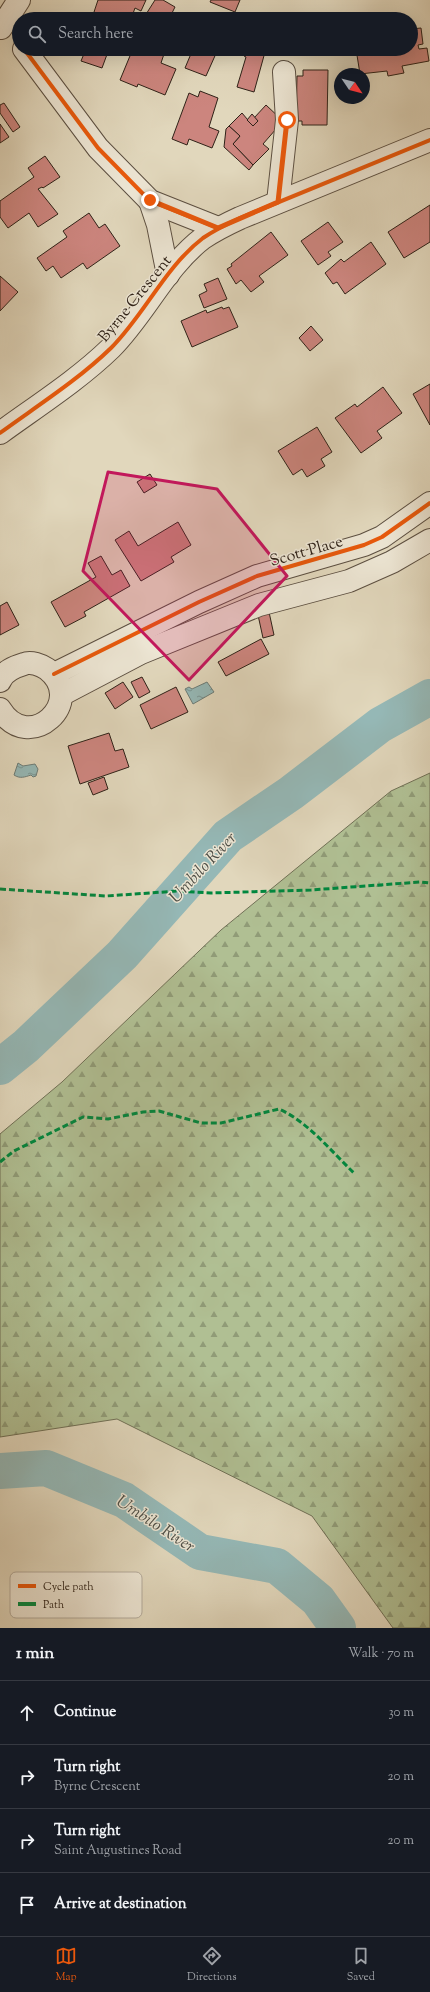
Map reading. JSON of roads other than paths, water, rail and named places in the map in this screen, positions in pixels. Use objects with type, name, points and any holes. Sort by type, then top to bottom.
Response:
[{"type":"street","points":[[12,37],[1,28],[19,0]]},
{"type":"street","points":[[29,56],[98,148],[150,200],[218,228]]},
{"type":"street","points":[[278,202],[287,120],[284,72]]},
{"type":"street","name":"Byrne Crescent","points":[[0,433],[91,367],[126,330],[185,254],[202,239],[218,228],[430,140]]},
{"type":"street","points":[[150,200],[158,225],[168,275]]},
{"type":"street","name":"Scott Place","points":[[61,695],[199,602],[257,576],[364,545],[382,537],[430,503]]},
{"type":"street","name":"Scott Place","points":[[54,674],[138,644],[259,605],[349,581],[392,562],[430,540]]},
{"type":"street","points":[[0,681],[1,677],[12,667],[27,663],[42,665],[54,674],[60,688],[61,695],[58,710],[48,721],[34,727],[19,726],[6,719],[0,710]]},
{"type":"water","points":[[207,682],[214,692],[193,704],[185,689],[189,687],[192,689]]},
{"type":"water","points":[[18,763],[23,766],[35,764],[38,769],[36,776],[33,777],[31,775],[20,777],[14,775]]},
{"type":"waterway","name":"Umbilo River","points":[[0,1067],[26,1046],[122,955],[228,836],[291,793],[380,725],[430,697]]},
{"type":"waterway","name":"Umbilo River","points":[[0,1471],[46,1468],[124,1500],[200,1552],[277,1566],[318,1600],[338,1628]]}]
